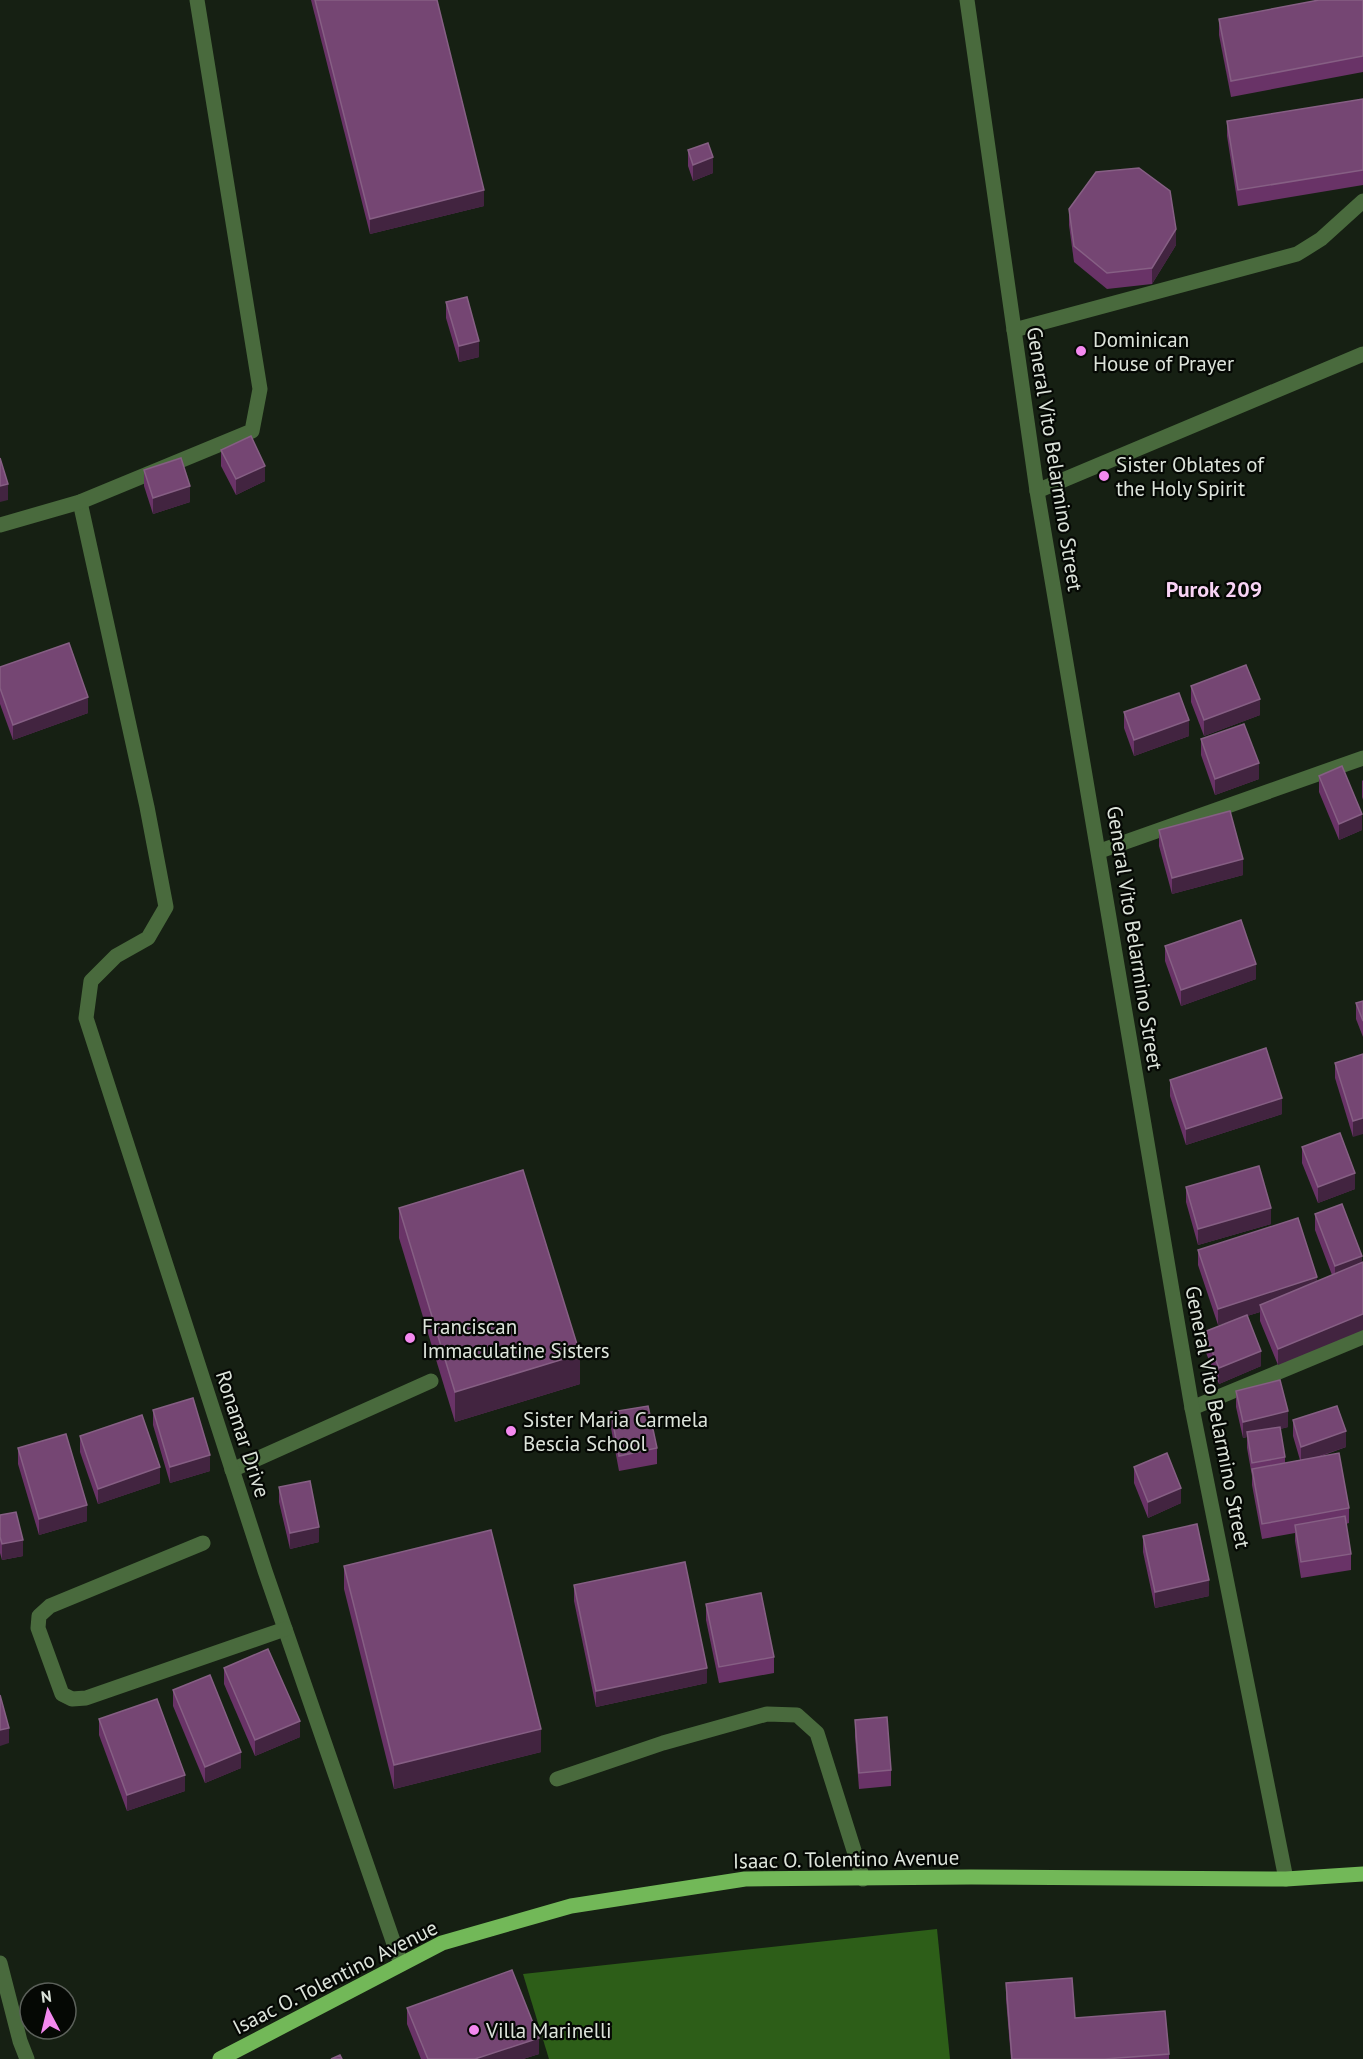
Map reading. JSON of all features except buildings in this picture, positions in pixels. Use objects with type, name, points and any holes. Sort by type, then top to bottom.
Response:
[{"type":"main road","name":"Isaac O. Tolentino Avenue","points":[[220,2059],[442,1943],[571,1906],[745,1879],[971,1877],[1286,1879],[1363,1874]]},
{"type":"street","points":[[0,525],[80,502],[252,431],[260,389],[197,0]]},
{"type":"street","name":"General Vito Belarmino Street","points":[[967,0],[1037,491],[1100,851],[1192,1408],[1286,1879]]},
{"type":"street","points":[[1014,330],[1297,254],[1321,239],[1363,201]]},
{"type":"street","points":[[1037,491],[1363,354]]},
{"type":"street","name":"Ronamar Drive","points":[[80,502],[147,807],[166,908],[148,938],[116,956],[91,981],[86,1018],[232,1470],[401,1964]]},
{"type":"street","points":[[1100,851],[1363,758]]},
{"type":"street","points":[[1192,1408],[1363,1337]]},
{"type":"street","points":[[232,1470],[431,1381]]},
{"type":"street","points":[[203,1543],[50,1606],[39,1616],[38,1628],[62,1694],[72,1699],[86,1698],[285,1629]]},
{"type":"street","points":[[557,1779],[663,1743],[767,1714],[797,1715],[817,1733],[863,1879]]},
{"type":"street","points":[[0,1963],[20,2041],[27,2059]]},
{"type":"green space","points":[[937,1929],[950,2059],[549,2059],[523,1974]]},
{"type":"place","name":"Dominican House of Prayer","points":[[1081,351]]},
{"type":"place","name":"Sister Oblates of the Holy Spirit","points":[[1104,476]]},
{"type":"place","name":"Franciscan Immaculatine Sisters","points":[[410,1338]]},
{"type":"place","name":"Sister Maria Carmela Bescia School","points":[[511,1431]]},
{"type":"place","name":"Villa Marinelli","points":[[474,2030]]},
{"type":"district","name":"Purok 209","points":[[1214,589]]}]
